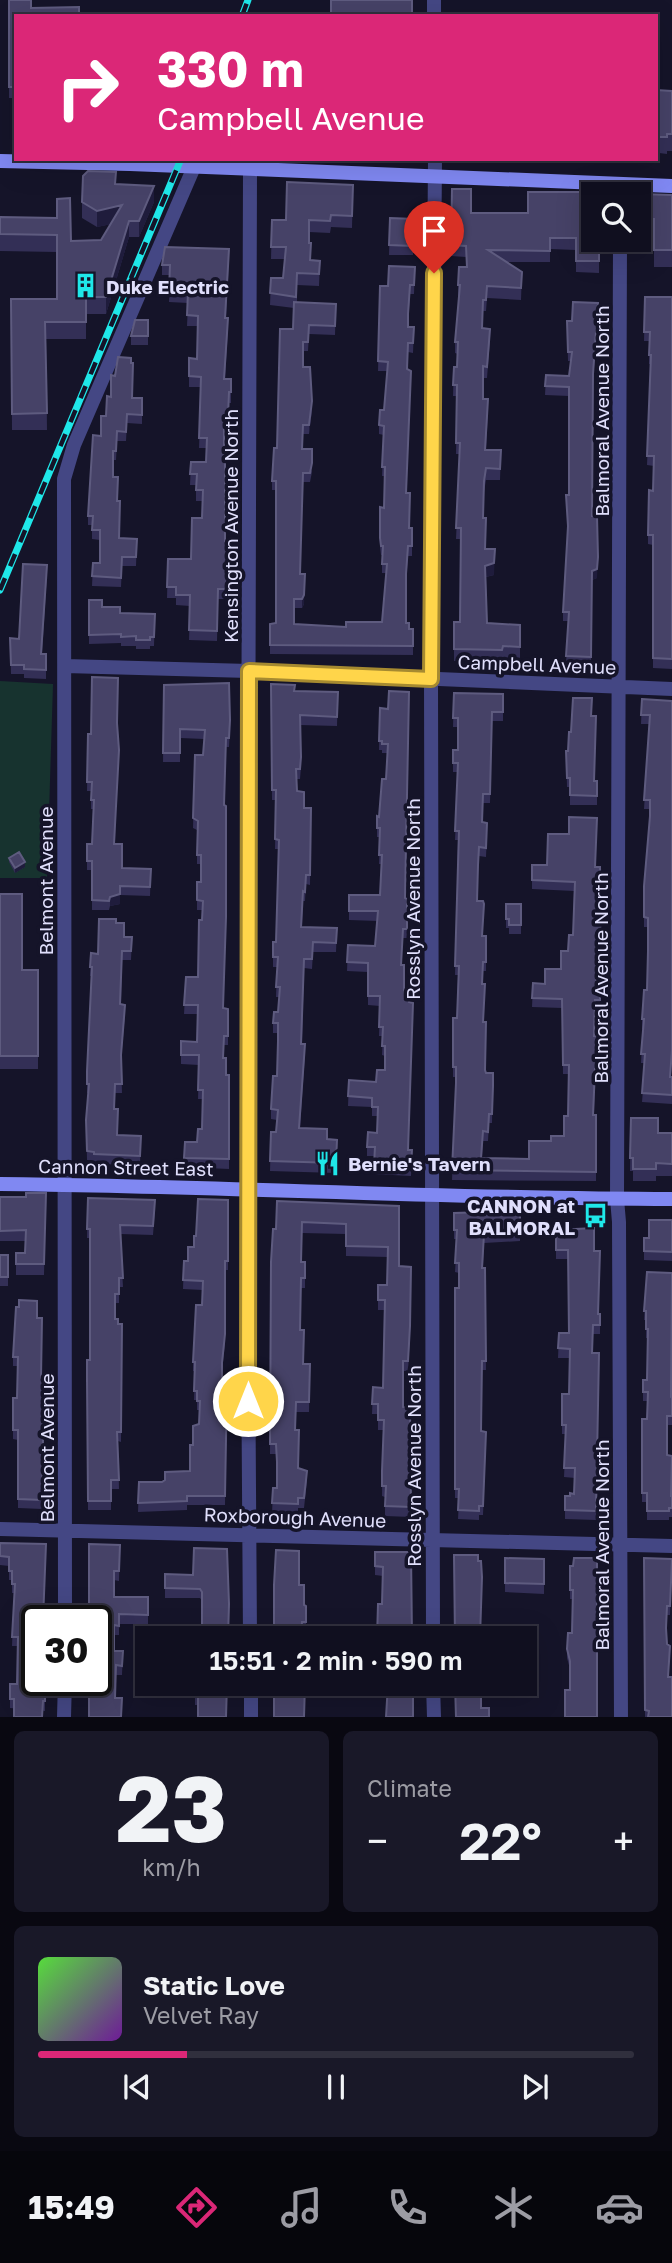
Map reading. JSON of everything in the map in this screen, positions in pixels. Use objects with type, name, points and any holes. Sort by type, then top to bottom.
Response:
[{"type":"main road","points":[[0,161],[435,177],[581,186]]},
{"type":"main road","points":[[651,187],[672,186]]},
{"type":"main road","name":"Cannon Street East","points":[[0,1184],[247,1188],[522,1199],[672,1199]]},
{"type":"street","name":"Rosslyn Avenue North","points":[[433,1626],[431,679],[435,161]]},
{"type":"street","name":"Belmont Avenue","points":[[65,1605],[64,479],[74,445],[194,167]]},
{"type":"street","name":"Kensington Avenue North","points":[[250,170],[247,1188],[250,1626]]},
{"type":"street","name":"Balmoral Avenue North","points":[[621,252],[617,1199],[621,1717]]},
{"type":"street","name":"Campbell Avenue","points":[[65,666],[672,689]]},
{"type":"street","name":"Roxborough Avenue","points":[[0,1529],[672,1546]]},
{"type":"street","points":[[64,1717],[65,1696]]},
{"type":"street","points":[[250,1696],[251,1717]]},
{"type":"street","points":[[433,1696],[434,1717]]},
{"type":"green space","points":[[0,681],[53,684],[47,878],[0,878]]},
{"type":"building","points":[[9,0],[31,0],[31,8],[79,7],[79,14],[14,14],[14,87],[9,87]]},
{"type":"building","points":[[331,0],[412,0],[412,14],[331,14]]},
{"type":"building","points":[[658,90],[672,91],[672,134],[659,137],[659,141]]},
{"type":"building","points":[[88,171],[116,172],[115,184],[154,186],[139,221],[129,221],[106,297],[86,297],[86,322],[45,322],[47,413],[12,414],[11,299],[57,299],[57,235],[0,234],[0,217],[57,218],[57,199],[70,198],[71,241],[101,240],[122,205],[97,211],[82,202],[83,176]]},
{"type":"building","points":[[287,182],[353,185],[352,216],[331,215],[330,221],[309,220],[310,260],[320,261],[319,274],[297,273],[296,297],[270,293],[271,278],[283,278],[286,247],[271,247],[272,220],[286,220]]},
{"type":"building","points":[[452,189],[471,189],[471,213],[528,213],[528,192],[581,192],[581,252],[599,252],[599,261],[576,261],[576,238],[550,238],[550,251],[488,250],[522,272],[521,288],[487,286],[486,300],[483,300],[482,328],[490,329],[487,367],[483,366],[483,399],[488,399],[485,450],[501,450],[500,469],[486,468],[484,481],[485,549],[495,549],[494,563],[485,566],[487,623],[520,625],[520,647],[503,646],[502,650],[454,649],[454,622],[460,622],[461,528],[456,528],[460,443],[456,443],[457,385],[453,385],[454,367],[457,367],[458,342],[455,342],[459,267],[467,267],[466,246],[451,245]]},
{"type":"building","points":[[651,194],[672,195],[672,250],[654,250],[654,219],[651,219]]},
{"type":"building","points":[[390,218],[414,219],[413,246],[389,245]]},
{"type":"building","points":[[165,247],[229,249],[224,379],[231,379],[231,392],[228,417],[224,417],[224,460],[225,541],[230,541],[228,589],[218,589],[217,631],[189,630],[190,595],[176,595],[176,587],[167,587],[168,559],[191,559],[192,518],[202,518],[203,490],[196,490],[197,474],[190,474],[191,462],[206,462],[207,438],[199,438],[201,377],[189,376],[189,358],[197,359],[198,316],[187,315],[188,292],[169,291],[170,265],[162,265]]},
{"type":"building","points":[[389,266],[415,267],[414,285],[410,285],[408,314],[408,327],[414,327],[413,343],[408,343],[407,369],[411,371],[406,493],[410,493],[409,528],[412,528],[412,546],[408,546],[406,623],[409,623],[409,629],[413,629],[413,646],[270,645],[270,624],[276,623],[276,481],[272,481],[274,448],[277,448],[280,329],[293,329],[294,302],[336,304],[335,326],[309,325],[308,342],[303,342],[303,367],[310,367],[312,401],[309,425],[303,425],[302,449],[312,449],[312,463],[310,473],[303,473],[300,574],[305,574],[304,595],[302,599],[294,599],[294,624],[346,627],[346,622],[382,622],[387,564],[382,564],[383,546],[380,538],[380,507],[384,508],[385,467],[382,467],[384,426],[379,425],[380,410],[384,410],[388,362],[378,361],[380,286],[388,286]]},
{"type":"building","points":[[645,297],[672,297],[672,659],[653,658],[653,535],[648,535],[649,490],[653,491],[654,456],[647,456],[651,355],[650,332],[644,332]]},
{"type":"building","points":[[573,302],[598,303],[593,374],[592,516],[597,516],[598,557],[597,569],[592,571],[591,657],[566,656],[569,612],[563,612],[568,526],[566,495],[569,495],[569,387],[545,386],[546,375],[569,376],[572,352],[568,352],[567,321],[572,321]]},
{"type":"building","points":[[135,320],[148,320],[148,336],[131,336]]},
{"type":"building","points":[[118,357],[131,358],[132,398],[142,398],[142,415],[127,414],[126,432],[117,431],[116,451],[113,451],[113,477],[118,477],[117,501],[120,501],[119,538],[137,539],[136,557],[122,557],[121,578],[92,576],[93,563],[100,563],[100,530],[92,530],[93,516],[88,516],[93,435],[101,436],[101,416],[106,416],[107,396],[111,397],[111,375],[115,376]]},
{"type":"building","points":[[23,564],[47,565],[41,654],[46,654],[46,670],[24,669],[24,665],[11,665],[10,638],[19,639]]},
{"type":"building","points":[[89,600],[102,600],[102,607],[120,607],[120,613],[155,614],[154,637],[150,637],[150,640],[136,640],[136,636],[121,637],[121,634],[89,635]]},
{"type":"building","points":[[92,677],[118,678],[119,750],[114,844],[122,844],[122,868],[151,869],[150,887],[120,886],[120,894],[110,897],[109,901],[92,900],[92,861],[87,861],[87,844],[92,844],[94,800],[91,800],[92,782],[87,782]]},
{"type":"building","points":[[229,683],[230,720],[229,738],[226,738],[224,805],[226,917],[223,1008],[228,1009],[228,1036],[224,1036],[223,1058],[226,1058],[226,1075],[229,1075],[229,1159],[184,1158],[185,1142],[197,1142],[198,1129],[202,1129],[203,1090],[198,1090],[199,1055],[181,1055],[181,1041],[197,1042],[198,1005],[184,1005],[186,977],[198,977],[199,920],[202,920],[203,901],[197,900],[197,882],[201,882],[201,855],[197,855],[198,821],[193,818],[195,755],[203,755],[205,730],[180,729],[180,753],[163,753],[164,685]]},
{"type":"building","points":[[271,684],[295,685],[294,691],[338,692],[337,717],[300,715],[301,757],[300,769],[296,769],[297,791],[304,792],[304,808],[311,808],[310,875],[306,875],[305,892],[303,891],[301,927],[337,928],[336,943],[313,942],[312,959],[304,959],[301,1044],[305,1044],[299,1128],[327,1129],[327,1139],[337,1140],[336,1163],[270,1161],[271,1132],[276,1132],[278,1110],[271,1109],[273,1076],[277,1076],[278,1041],[278,1023],[273,1023],[274,1012],[278,1012],[280,987],[276,987],[278,957],[273,957],[273,942],[276,942],[279,840],[275,839],[276,790],[272,790]]},
{"type":"building","points":[[389,691],[409,692],[405,898],[407,929],[403,929],[401,965],[404,965],[404,998],[413,1003],[408,1150],[412,1150],[411,1167],[374,1165],[375,1147],[367,1147],[368,1132],[377,1133],[378,1107],[372,1107],[372,1098],[348,1096],[349,1080],[376,1082],[377,1070],[385,1070],[383,1027],[379,1027],[380,996],[368,996],[368,963],[347,962],[348,945],[375,946],[378,911],[349,911],[349,895],[380,895],[382,855],[379,855],[380,828],[377,828],[377,816],[379,817],[382,779],[386,779],[388,744],[379,741],[380,708],[388,709]]},
{"type":"building","points":[[454,693],[503,694],[503,712],[492,712],[490,794],[483,794],[482,822],[487,823],[486,848],[479,847],[478,865],[477,901],[483,901],[484,904],[482,936],[486,936],[486,962],[483,962],[482,984],[485,984],[485,1070],[486,1073],[493,1073],[492,1114],[489,1114],[488,1132],[483,1131],[481,1158],[529,1159],[529,1141],[551,1141],[551,1136],[564,1136],[564,1116],[568,1116],[569,1065],[563,1065],[562,999],[532,998],[533,983],[545,984],[545,969],[561,969],[561,951],[568,951],[569,935],[573,935],[575,882],[532,880],[532,865],[547,865],[548,834],[569,834],[569,817],[597,818],[595,867],[600,867],[601,918],[596,988],[600,988],[600,1000],[595,1000],[594,1036],[598,1036],[599,1053],[599,1069],[595,1069],[593,1115],[596,1115],[596,1172],[452,1170],[456,1083],[456,1067],[453,1067],[453,1018],[457,1018],[459,966],[455,966],[459,831],[455,831],[458,763],[453,763],[453,750],[458,750],[458,718],[453,718]]},
{"type":"building","points":[[573,698],[592,698],[591,716],[596,716],[594,781],[597,781],[597,796],[570,795],[566,751],[571,732]]},
{"type":"building","points":[[642,699],[672,701],[672,1095],[642,1093],[645,1054],[641,1054],[642,1019],[644,990],[647,990],[648,951],[644,886],[650,816],[650,800],[644,800],[650,715],[641,715]]},
{"type":"building","points":[[19,852],[25,862],[15,868],[9,858]]},
{"type":"building","points":[[0,894],[22,894],[22,970],[38,970],[38,1056],[0,1056]]},
{"type":"building","points":[[506,904],[521,904],[521,925],[509,925],[509,919],[506,919]]},
{"type":"building","points":[[99,919],[116,919],[116,923],[124,923],[124,937],[132,937],[131,951],[122,951],[120,1004],[125,1005],[122,1084],[115,1084],[114,1109],[118,1109],[117,1135],[141,1136],[140,1156],[94,1154],[87,1151],[90,967],[91,953],[98,954]]},
{"type":"building","points":[[631,1118],[658,1118],[658,1133],[672,1133],[672,1164],[656,1163],[656,1169],[633,1169],[633,1158],[630,1158]]},
{"type":"building","points":[[26,1193],[46,1193],[44,1264],[16,1264],[16,1253],[25,1253],[26,1230],[0,1231],[0,1197],[26,1197]]},
{"type":"building","points":[[88,1198],[155,1200],[153,1226],[120,1225],[123,1278],[119,1278],[119,1294],[115,1294],[115,1319],[118,1319],[118,1324],[122,1324],[121,1432],[117,1432],[119,1480],[111,1480],[111,1501],[88,1501]]},
{"type":"building","points":[[198,1199],[228,1200],[228,1261],[225,1261],[225,1334],[222,1363],[222,1380],[227,1381],[225,1496],[187,1496],[187,1501],[138,1503],[139,1482],[162,1482],[165,1480],[165,1472],[190,1471],[193,1426],[199,1424],[200,1401],[197,1401],[197,1391],[194,1391],[193,1362],[196,1305],[202,1305],[203,1281],[183,1280],[188,1247],[194,1247]]},
{"type":"building","points":[[277,1201],[399,1206],[399,1266],[411,1267],[408,1361],[403,1361],[403,1407],[410,1408],[411,1507],[385,1506],[386,1486],[382,1486],[384,1420],[378,1420],[378,1404],[372,1404],[373,1387],[383,1388],[385,1300],[378,1300],[378,1285],[387,1285],[388,1247],[346,1246],[346,1224],[302,1222],[301,1262],[305,1262],[305,1278],[301,1278],[300,1330],[304,1330],[303,1364],[310,1364],[309,1402],[296,1402],[295,1430],[299,1430],[298,1468],[307,1471],[304,1498],[298,1498],[298,1504],[272,1503],[273,1488],[277,1488],[277,1462],[276,1444],[270,1444],[271,1262]]},
{"type":"building","points":[[520,1211],[520,1232],[484,1234],[482,1268],[485,1268],[486,1361],[482,1361],[481,1431],[486,1432],[483,1506],[479,1506],[479,1511],[458,1510],[459,1489],[455,1489],[455,1288],[459,1288],[459,1263],[455,1263],[457,1230],[454,1230],[454,1213]]},
{"type":"building","points":[[649,1220],[672,1220],[672,1252],[644,1251],[644,1238],[649,1238]]},
{"type":"building","points":[[594,1228],[594,1251],[600,1251],[600,1325],[593,1325],[592,1353],[599,1353],[596,1511],[565,1510],[565,1496],[574,1494],[575,1468],[564,1468],[566,1425],[562,1425],[562,1394],[569,1394],[570,1349],[558,1348],[559,1333],[569,1333],[568,1250],[556,1250],[556,1230]]},
{"type":"building","points":[[0,1255],[8,1255],[8,1277],[0,1277]]},
{"type":"building","points":[[647,1272],[672,1273],[672,1416],[667,1416],[667,1455],[672,1456],[672,1508],[669,1508],[669,1511],[647,1511],[647,1493],[642,1493],[642,1419],[647,1419],[648,1392],[643,1392],[643,1380],[647,1380],[648,1329],[644,1311]]},
{"type":"building","points":[[19,1300],[37,1301],[37,1318],[42,1318],[42,1500],[18,1499],[18,1430],[13,1430],[13,1398],[17,1398],[18,1357],[13,1357],[16,1307],[19,1307]]},
{"type":"building","points":[[0,1543],[46,1544],[44,1605],[21,1605],[21,1696],[45,1696],[42,1717],[14,1717],[14,1699],[10,1699],[10,1684],[17,1684],[18,1637],[12,1637],[15,1584],[12,1584],[12,1571],[9,1571],[9,1557],[0,1556]]},
{"type":"building","points":[[89,1544],[120,1545],[119,1571],[114,1571],[114,1597],[148,1597],[148,1615],[119,1614],[119,1626],[114,1625],[114,1651],[123,1651],[122,1666],[116,1665],[115,1698],[122,1698],[121,1717],[89,1717],[89,1696],[112,1696],[112,1605],[89,1605]]},
{"type":"building","points":[[194,1548],[227,1549],[228,1626],[202,1626],[200,1589],[165,1588],[165,1574],[193,1575]]},
{"type":"building","points":[[276,1550],[299,1551],[299,1585],[304,1585],[306,1606],[306,1622],[302,1622],[302,1626],[274,1626]]},
{"type":"building","points":[[375,1552],[411,1552],[412,1626],[377,1626],[378,1604],[382,1604],[383,1567],[375,1566]]},
{"type":"building","points":[[454,1555],[478,1555],[482,1577],[480,1626],[455,1626]]},
{"type":"building","points":[[505,1558],[544,1559],[544,1584],[505,1583]]},
{"type":"building","points":[[574,1558],[597,1558],[597,1717],[565,1717],[565,1690],[570,1690],[568,1633],[572,1633],[573,1590],[570,1590],[570,1566],[573,1566]]},
{"type":"building","points":[[644,1558],[672,1559],[666,1628],[667,1644],[670,1646],[668,1677],[672,1677],[672,1717],[648,1717],[649,1711],[645,1710]]},
{"type":"building","points":[[198,1696],[227,1696],[226,1717],[198,1717]]},
{"type":"building","points":[[274,1696],[305,1696],[304,1717],[274,1717]]},
{"type":"building","points":[[387,1696],[413,1696],[413,1717],[386,1717]]},
{"type":"building","points":[[455,1696],[481,1696],[481,1708],[489,1708],[489,1717],[456,1717]]},
{"type":"railway","points":[[243,14],[248,0]]},
{"type":"railway","points":[[0,590],[180,161]]},
{"type":"place","name":"Duke Electric","points":[[86,286]]},
{"type":"place","name":"Bernie's Tavern","points":[[328,1163]]},
{"type":"place","name":"CANNON at BALMORAL","points":[[595,1216]]},
{"type":"route","points":[[248,1401],[249,671],[431,679],[434,273]]}]
